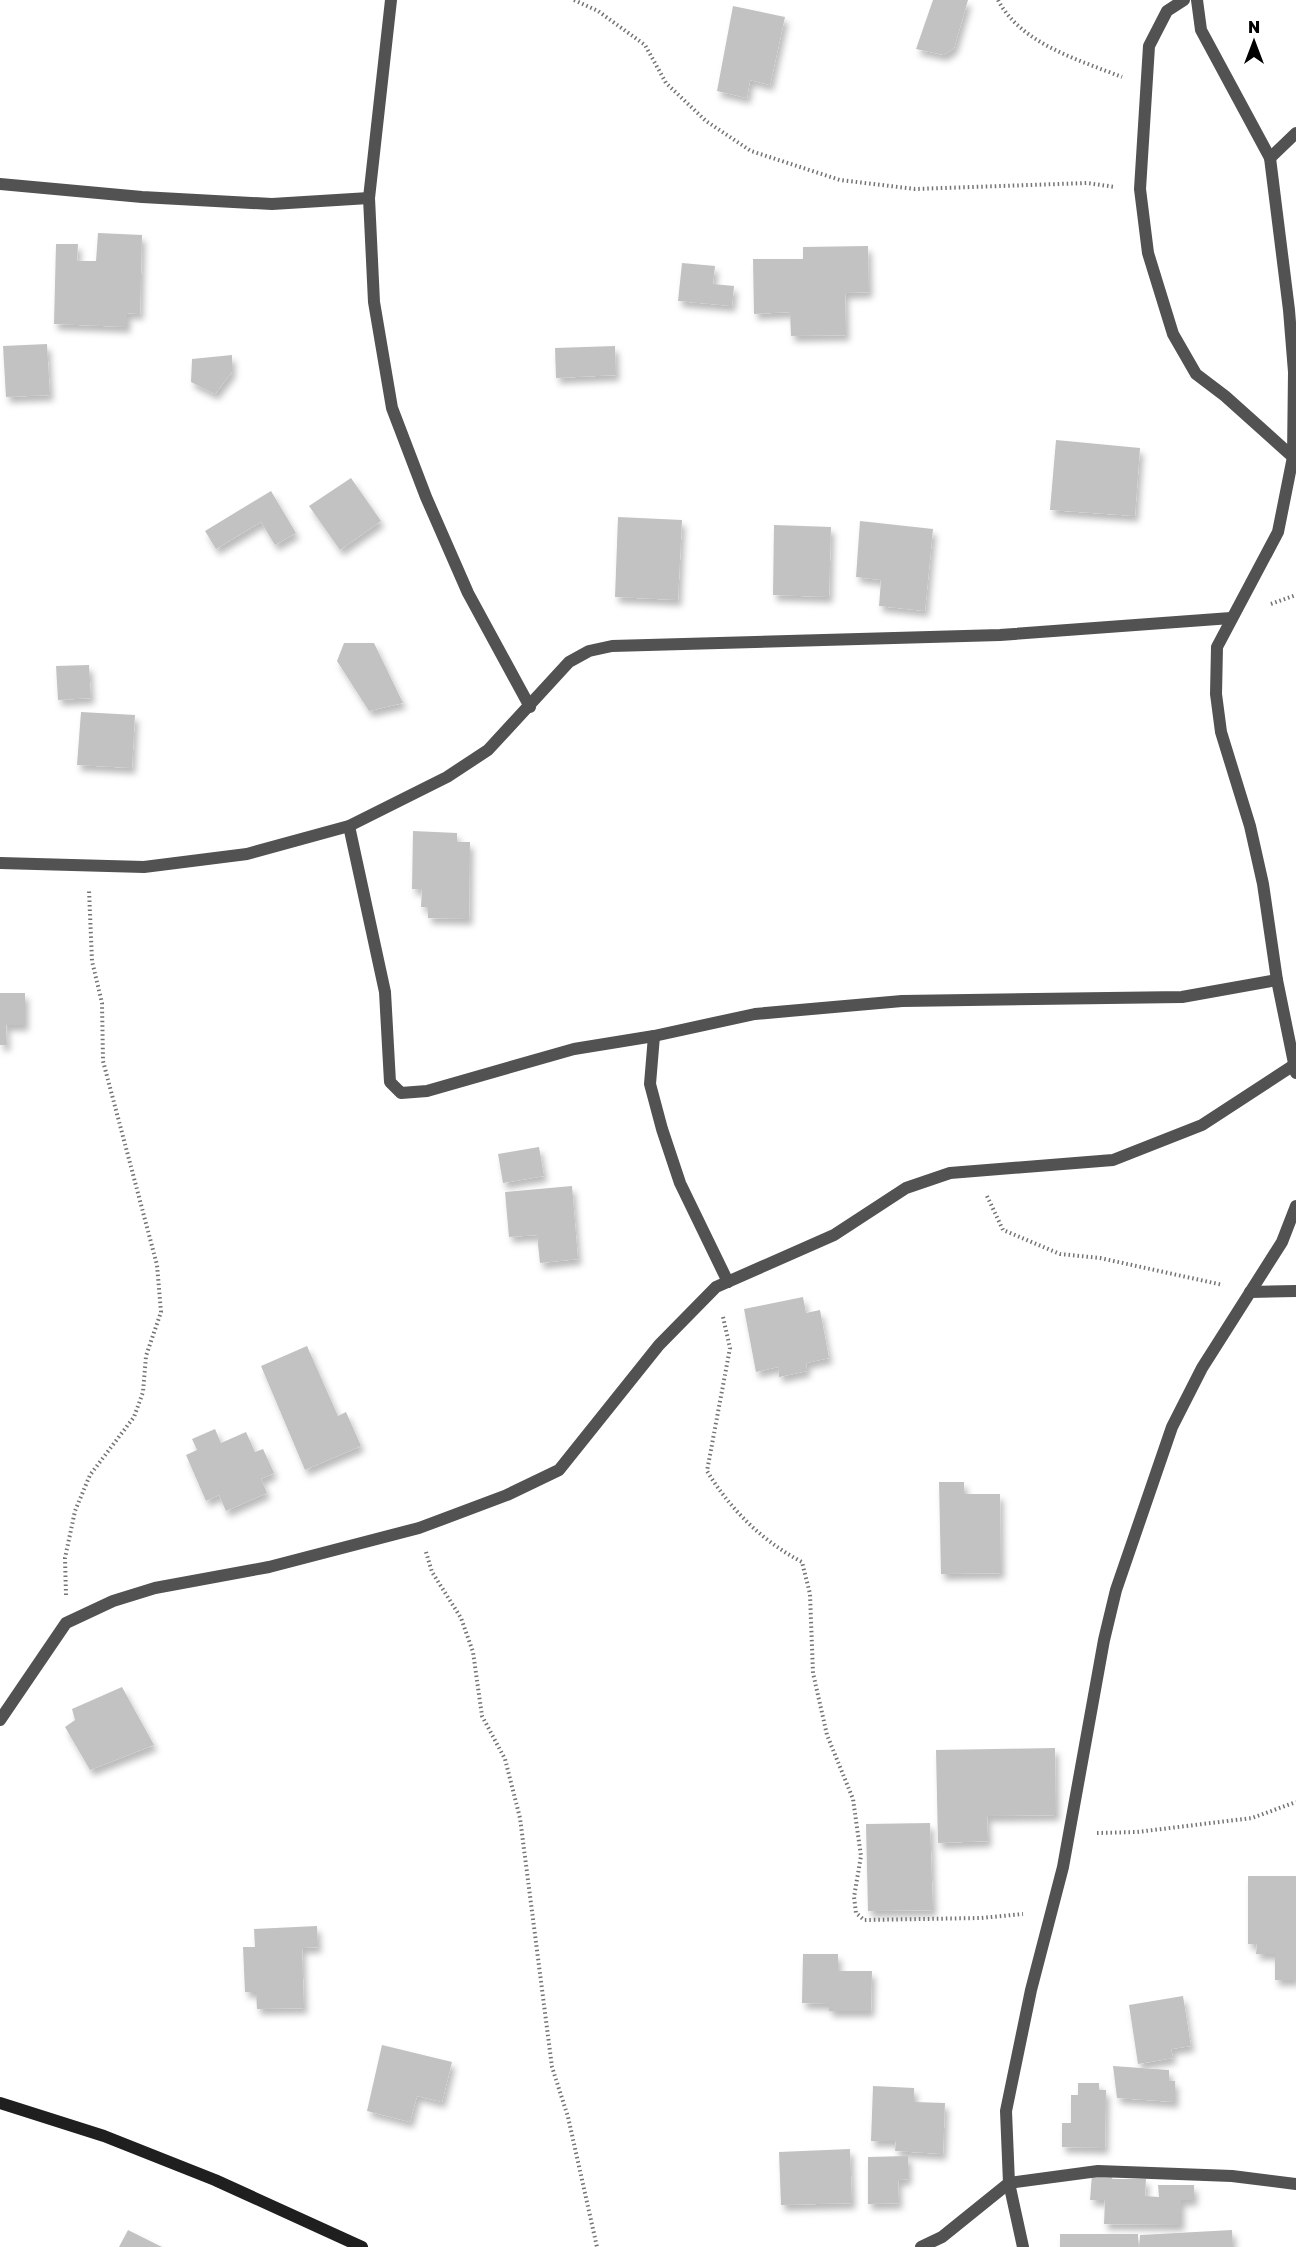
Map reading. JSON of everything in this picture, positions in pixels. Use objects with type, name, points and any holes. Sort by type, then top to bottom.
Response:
[{"type":"main road","points":[[0,2103],[104,2136],[215,2180],[362,2247]]},
{"type":"street","points":[[391,0],[369,198],[374,302],[392,408],[426,496],[468,593],[530,707]]},
{"type":"street","points":[[1184,0],[1167,12],[1149,46],[1140,189],[1148,253],[1173,334],[1196,374],[1225,396],[1293,457]]},
{"type":"street","points":[[0,1720],[66,1623],[113,1601],[155,1588],[269,1567],[419,1528],[507,1496],[559,1470],[659,1345],[722,1285],[834,1235],[906,1188],[950,1173],[1113,1160],[1202,1125],[1295,1069],[1276,980],[1271,925],[1250,826],[1221,732],[1216,694],[1217,647],[1230,618],[1278,532],[1293,457],[1294,372],[1289,310],[1270,158],[1201,30],[1197,0]]},
{"type":"street","points":[[1270,158],[1296,133]]},
{"type":"street","points":[[0,184],[142,197],[272,204],[369,198]]},
{"type":"street","points":[[0,863],[144,867],[237,855],[350,826],[447,777],[488,750],[569,662],[589,651],[612,646],[1000,634],[1230,618]]},
{"type":"street","points":[[350,826],[385,992],[390,1082],[401,1093],[427,1091],[574,1049],[654,1036],[755,1014],[902,1001],[1182,997],[1276,980]]},
{"type":"street","points":[[654,1036],[650,1084],[662,1129],[680,1183],[722,1285]]},
{"type":"street","points":[[1023,2247],[1009,2183],[1006,2111],[1031,1990],[1052,1911],[1069,1833],[1104,1640],[1116,1590],[1172,1427],[1202,1368],[1282,1242],[1296,1206]]},
{"type":"street","points":[[1250,1292],[1296,1291]]},
{"type":"street","points":[[921,2247],[942,2237],[1009,2183],[1098,2172],[1232,2176],[1296,2184]]},
{"type":"path","points":[[574,0],[598,12],[645,45],[666,83],[706,121],[751,151],[840,180],[915,189],[1087,183],[1140,189]]},
{"type":"path","points":[[998,0],[1022,30],[1074,58],[1147,87]]},
{"type":"path","points":[[66,1623],[65,1558],[75,1511],[90,1475],[134,1417],[143,1392],[146,1356],[161,1312],[158,1265],[103,1061],[102,1003],[92,961],[88,901],[93,867]]},
{"type":"path","points":[[950,1173],[987,1196],[1003,1230],[1060,1254],[1100,1258],[1250,1292]]},
{"type":"path","points":[[722,1285],[730,1348],[707,1471],[722,1496],[737,1513],[783,1552],[802,1562],[810,1594],[813,1673],[827,1735],[853,1800],[861,1856],[854,1897],[856,1913],[864,1920],[981,1918],[1052,1911]]},
{"type":"path","points":[[419,1528],[432,1572],[460,1618],[473,1652],[482,1716],[505,1759],[520,1818],[552,2067],[568,2117],[597,2247]]},
{"type":"path","points":[[1069,1833],[1137,1832],[1252,1818],[1296,1802]]},
{"type":"building","points":[[933,0],[968,0],[954,48],[944,55],[916,49]]},
{"type":"building","points":[[733,6],[785,17],[770,85],[750,80],[747,98],[717,91]]},
{"type":"building","points":[[98,233],[142,235],[140,314],[127,313],[127,327],[54,324],[56,244],[78,244],[77,261],[96,261]]},
{"type":"building","points":[[868,246],[869,292],[845,293],[846,335],[791,336],[790,312],[754,314],[753,259],[803,259],[803,247]]},
{"type":"building","points":[[682,263],[715,266],[713,284],[734,286],[732,306],[678,301]]},
{"type":"building","points":[[47,344],[50,395],[6,397],[3,346]]},
{"type":"building","points":[[615,346],[616,375],[556,378],[555,348]]},
{"type":"building","points":[[232,355],[232,372],[215,394],[191,382],[192,359]]},
{"type":"building","points":[[1056,440],[1140,448],[1135,516],[1050,510]]},
{"type":"building","points":[[351,478],[381,521],[340,550],[309,506]]},
{"type":"building","points":[[271,491],[296,533],[275,545],[261,522],[216,549],[205,531]]},
{"type":"building","points":[[618,517],[682,520],[678,600],[615,597]]},
{"type":"building","points":[[860,521],[933,529],[925,611],[879,606],[881,580],[856,577]]},
{"type":"building","points":[[774,525],[831,527],[829,597],[773,595]]},
{"type":"building","points":[[344,643],[374,643],[403,703],[369,711],[337,661]]},
{"type":"building","points":[[89,665],[91,698],[58,700],[56,666]]},
{"type":"building","points":[[81,712],[135,715],[132,768],[77,765]]},
{"type":"building","points":[[413,831],[457,833],[457,842],[470,842],[469,919],[428,918],[428,907],[421,907],[422,889],[412,889]]},
{"type":"building","points":[[0,993],[25,993],[25,1025],[6,1025],[7,1045],[0,1045]]},
{"type":"building","points":[[539,1147],[544,1176],[503,1183],[498,1154]]},
{"type":"building","points":[[572,1186],[578,1259],[540,1263],[537,1235],[509,1237],[505,1192]]},
{"type":"building","points":[[803,1297],[806,1313],[820,1310],[829,1358],[806,1363],[807,1371],[779,1377],[778,1367],[756,1372],[744,1309]]},
{"type":"building","points":[[307,1346],[338,1416],[346,1412],[361,1446],[305,1470],[261,1366]]},
{"type":"building","points":[[215,1429],[221,1443],[246,1432],[255,1452],[263,1449],[274,1473],[261,1479],[267,1493],[226,1511],[219,1495],[206,1501],[186,1455],[197,1450],[192,1439]]},
{"type":"building","points":[[939,1482],[964,1482],[964,1494],[1000,1494],[1001,1573],[941,1574]]},
{"type":"building","points":[[122,1687],[154,1745],[90,1770],[65,1727],[75,1720],[72,1709]]},
{"type":"building","points":[[1055,1748],[1056,1815],[987,1816],[988,1841],[938,1843],[936,1750]]},
{"type":"building","points":[[930,1823],[933,1910],[868,1911],[866,1824]]},
{"type":"building","points":[[1248,1876],[1296,1876],[1296,1980],[1275,1980],[1275,1954],[1256,1954],[1257,1944],[1248,1944]]},
{"type":"building","points":[[317,1926],[318,1947],[302,1948],[304,2008],[257,2009],[256,1992],[245,1992],[243,1947],[255,1947],[254,1929]]},
{"type":"building","points":[[803,1954],[838,1954],[838,1971],[872,1971],[871,2011],[829,2011],[829,2004],[802,2003]]},
{"type":"building","points":[[1183,1996],[1191,2046],[1171,2049],[1173,2058],[1138,2064],[1129,2005]]},
{"type":"building","points":[[382,2045],[452,2062],[442,2102],[417,2096],[410,2122],[367,2111]]},
{"type":"building","points":[[1113,2066],[1169,2070],[1169,2081],[1175,2081],[1175,2102],[1117,2098]]},
{"type":"building","points":[[1078,2083],[1099,2083],[1099,2090],[1106,2090],[1105,2148],[1062,2147],[1062,2123],[1071,2123],[1071,2095],[1078,2095]]},
{"type":"building","points":[[873,2086],[914,2088],[914,2102],[945,2103],[943,2154],[895,2151],[896,2141],[871,2141]]},
{"type":"building","points":[[850,2149],[852,2203],[781,2205],[779,2152]]},
{"type":"building","points":[[908,2156],[908,2179],[898,2180],[899,2203],[868,2204],[868,2157]]},
{"type":"building","points":[[1092,2174],[1113,2175],[1112,2179],[1146,2179],[1145,2196],[1159,2197],[1158,2185],[1194,2185],[1194,2200],[1181,2200],[1181,2225],[1104,2224],[1105,2200],[1090,2200]]},
{"type":"building","points":[[128,2230],[162,2247],[119,2247]]},
{"type":"building","points":[[1232,2230],[1233,2247],[1140,2247],[1140,2235]]},
{"type":"building","points":[[1060,2234],[1138,2234],[1138,2247],[1060,2247]]}]
